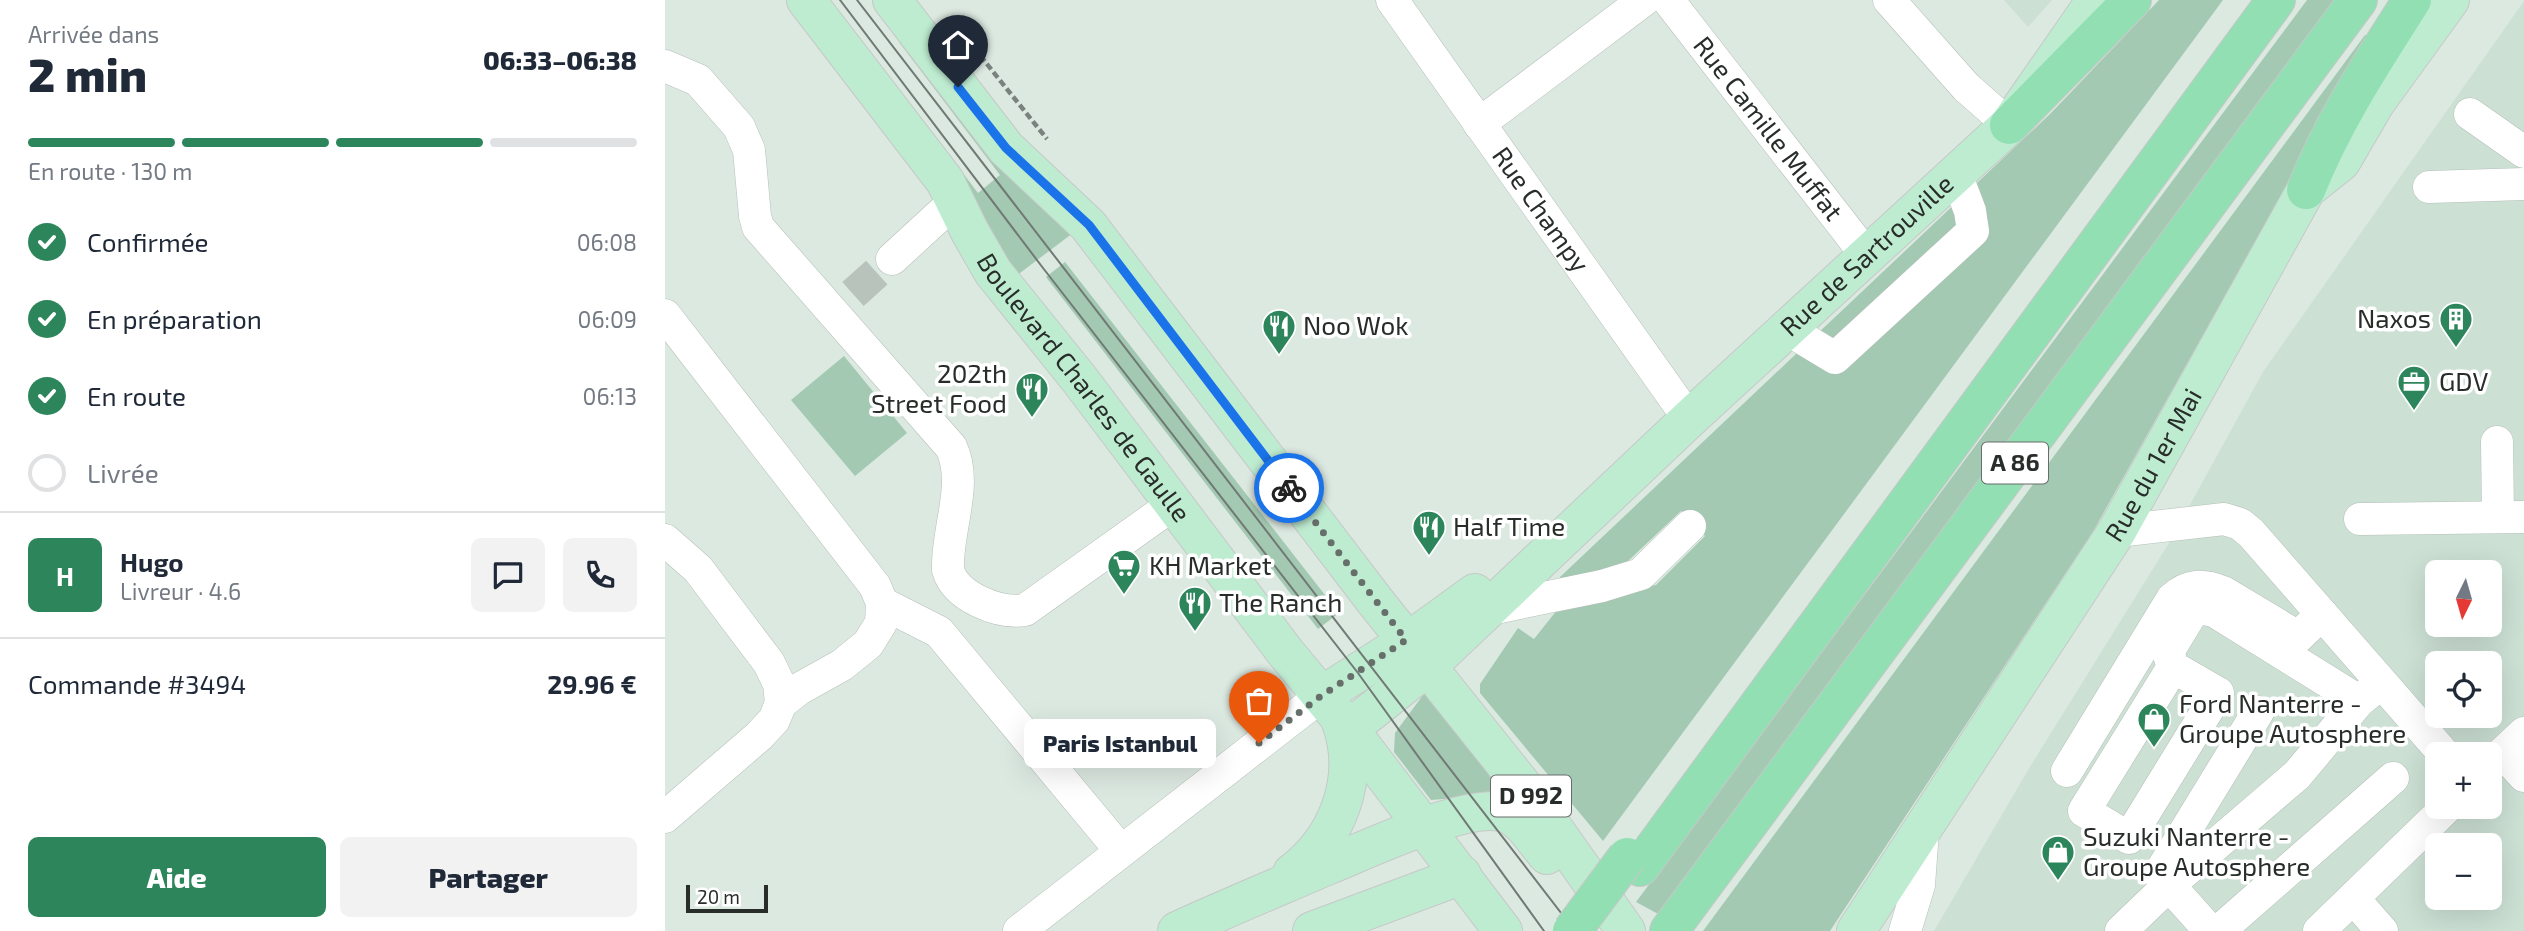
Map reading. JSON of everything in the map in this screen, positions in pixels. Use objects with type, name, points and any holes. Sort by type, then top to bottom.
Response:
[{"type":"highway","points":[[2009,125],[2131,0]]},
{"type":"highway","name":"A 86","points":[[1592,931],[1633,862],[1685,807],[2276,0]]},
{"type":"highway","name":"A 86","points":[[1671,929],[2358,0]]},
{"type":"highway","points":[[2306,190],[2322,152],[2354,93],[2412,0]]},
{"type":"highway","points":[[1572,931],[1633,862]]},
{"type":"main road","name":"Boulevard Charles de Gaulle","points":[[806,0],[945,181],[993,272],[1080,380],[1255,612],[1503,931]]},
{"type":"main road","name":"D 992","points":[[893,0],[1006,148],[1089,225],[1416,653],[1530,795],[1626,931]]},
{"type":"main road","name":"Rue de Sartrouville","points":[[1416,653],[1490,609],[1689,419],[2009,125],[2096,0]]},
{"type":"main road","name":"Rue du 1er Mai","points":[[1856,931],[2117,531],[2306,190],[2341,162],[2376,102],[2450,0]]},
{"type":"main road","name":"Rue de Sartrouville","points":[[1416,653],[1445,616],[1615,489]]},
{"type":"main road","points":[[1261,894],[1309,860],[1335,825],[1344,798],[1348,767],[1345,737],[1336,714],[1416,653]]},
{"type":"main road","points":[[1177,931],[1423,827],[1496,811],[1510,815],[1521,825],[1612,931]]},
{"type":"main road","points":[[1312,931],[1462,875]]},
{"type":"street","name":"Rue Champy","points":[[1392,0],[1689,419]]},
{"type":"street","points":[[1479,124],[1644,0]]},
{"type":"street","name":"Rue Camille Muffat","points":[[1668,0],[1867,256]]},
{"type":"street","points":[[1889,0],[1966,87],[2009,125]]},
{"type":"street","points":[[665,66],[698,80],[739,127],[749,150],[758,227],[843,303],[951,447],[957,461],[957,484],[948,570],[950,578],[978,602],[1014,612],[1025,610],[1175,503]]},
{"type":"street","points":[[2470,114],[2524,152]]},
{"type":"street","points":[[1787,329],[1835,358],[1973,231],[1970,211],[1957,174]]},
{"type":"street","points":[[2429,187],[2524,184]]},
{"type":"street","points":[[892,259],[955,201]]},
{"type":"street","points":[[665,315],[875,586],[882,603],[881,622],[868,644],[842,665],[799,689],[781,703]]},
{"type":"street","points":[[2360,519],[2511,517],[2497,442]]},
{"type":"street","points":[[2117,531],[2224,519],[2240,524],[2322,614],[2370,691]]},
{"type":"street","points":[[1490,609],[1602,586],[1641,574],[1690,526]]},
{"type":"street","points":[[665,540],[698,569],[769,663],[779,684],[781,703],[774,720],[759,736],[665,817]]},
{"type":"street","points":[[2067,771],[2172,599],[2180,592],[2200,586],[2211,587],[2298,637],[2322,614]]},
{"type":"street","points":[[882,603],[939,632],[1121,851]]},
{"type":"street","points":[[2173,667],[2084,811],[2129,838],[2218,693],[2173,667],[2168,652],[2191,613],[2199,608],[2214,611],[2370,691],[2430,742]]},
{"type":"street","points":[[2121,931],[2169,885],[2297,775],[2370,691]]},
{"type":"street","points":[[2210,931],[2159,874],[2258,712]]},
{"type":"street","points":[[1019,931],[1121,851],[1336,714]]},
{"type":"street","points":[[2506,750],[2524,776]]},
{"type":"street","points":[[2219,931],[2393,778]]},
{"type":"street","points":[[2319,931],[2435,819]]},
{"type":"street","points":[[1905,931],[1919,884],[1923,830]]},
{"type":"street","points":[[2353,898],[2382,931]]},
{"type":"shaded area","points":[[2004,0],[2052,0],[2028,27]]},
{"type":"shaded area","points":[[2524,1],[2524,931],[1934,931],[2031,765],[2169,543],[2263,372]]},
{"type":"green space","points":[[2159,0],[2223,0],[1603,841],[1480,693],[1480,684],[1518,628],[1534,639],[1565,600],[1656,585],[1705,536],[1681,511],[1627,562],[1560,582],[1560,577],[2051,113]]},
{"type":"green space","points":[[2307,0],[2336,0],[1660,915],[1636,902]]},
{"type":"green space","points":[[2365,35],[2369,38],[2094,530],[1830,931],[1703,931]]},
{"type":"green space","points":[[905,38],[1073,233],[1016,276],[871,64],[876,59],[978,193],[1000,175],[899,42]]},
{"type":"green space","points":[[1065,262],[1339,613],[1318,629],[1046,277]]},
{"type":"green space","points":[[844,356],[907,433],[855,476],[791,400]]},
{"type":"green space","points":[[1426,691],[1506,794],[1431,800],[1394,752],[1395,733]]},
{"type":"tunnel","points":[[853,294],[892,259]]},
{"type":"tram line","points":[[840,0],[1043,268],[1358,673],[1544,931]]},
{"type":"tram line","points":[[857,0],[1575,931]]},
{"type":"way so far","points":[[1259,743],[1321,696],[1406,640],[1289,488]]},
{"type":"place","name":"Naxos","points":[[2456,349]]},
{"type":"place","name":"Noo Wok","points":[[1279,356]]},
{"type":"place","name":"GDV","points":[[2414,412]]},
{"type":"place","name":"202th Street Food","points":[[1032,419]]},
{"type":"place","name":"Half Time","points":[[1429,557]]},
{"type":"place","name":"KH Market","points":[[1124,596]]},
{"type":"place","name":"The Ranch","points":[[1195,633]]},
{"type":"place","name":"Paris Istanbul","points":[[1259,743]]},
{"type":"place","name":"Ford Nanterre - Groupe Autosphere","points":[[2154,749]]},
{"type":"place","name":"Suzuki Nanterre - Groupe Autosphere","points":[[2058,882]]},
{"type":"route","points":[[958,87],[1006,148],[1089,225],[1289,488]]}]
